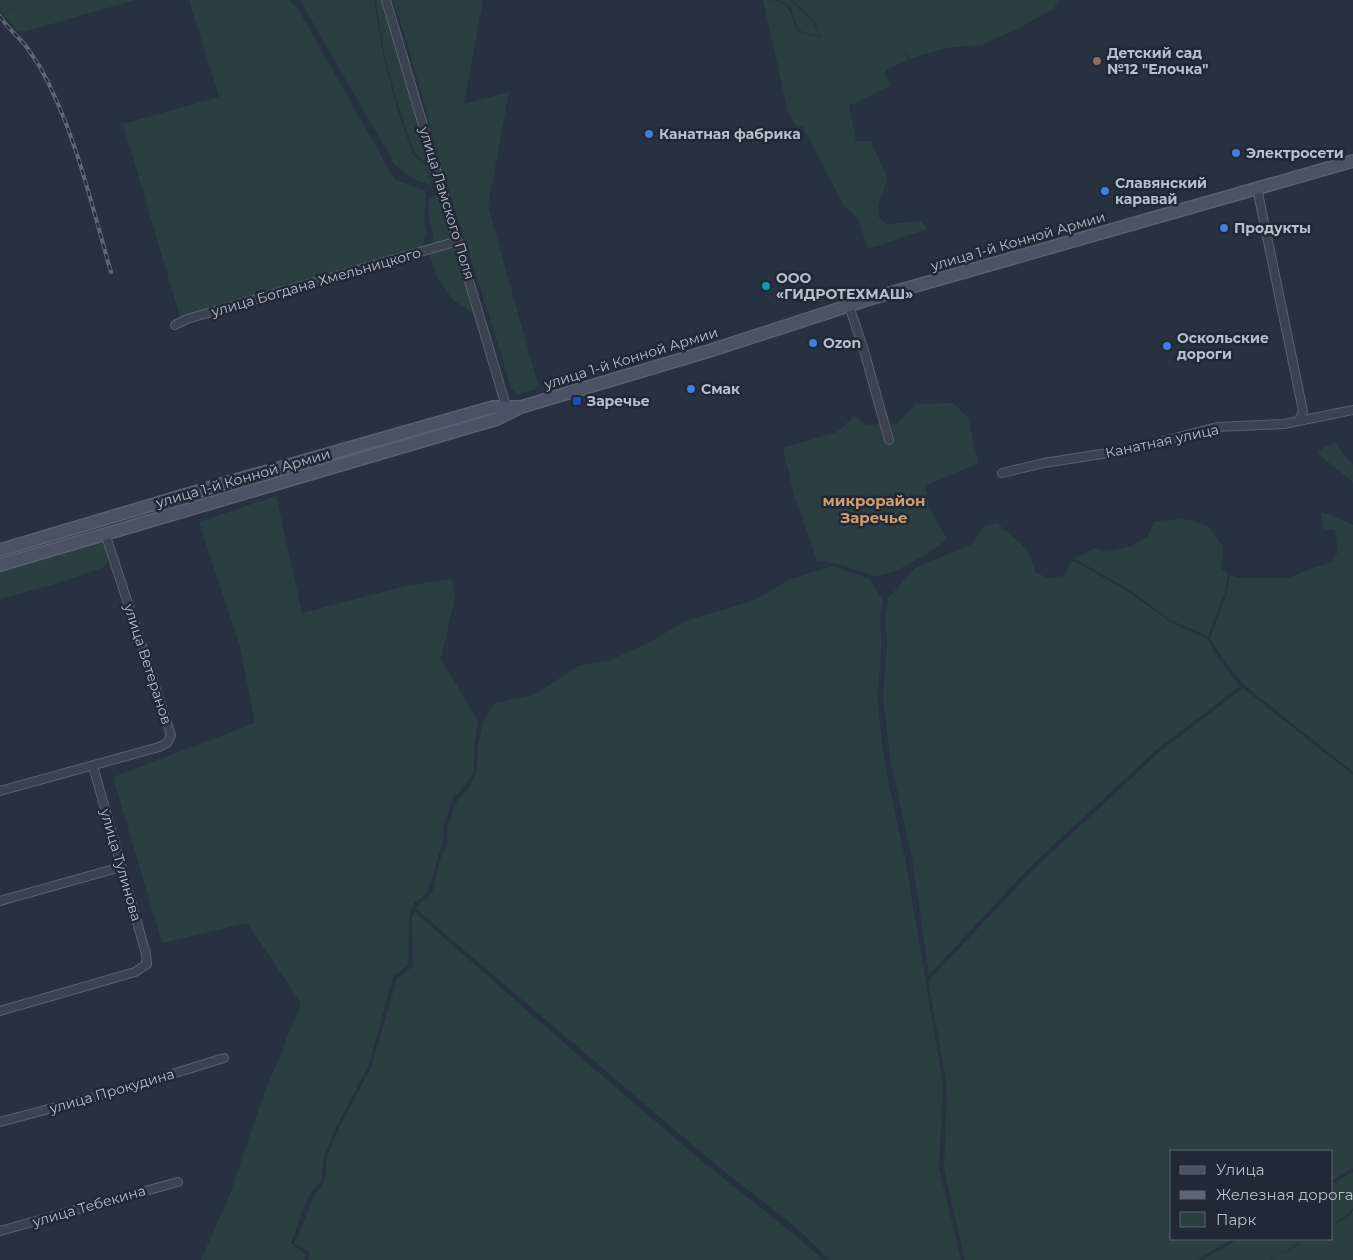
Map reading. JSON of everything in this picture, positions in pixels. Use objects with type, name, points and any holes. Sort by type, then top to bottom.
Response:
[{"type":"main road","name":"улица 1-й Конной Армии","points":[[0,565],[497,419],[521,406],[700,354],[947,276],[1353,161]]},
{"type":"main road","name":"улица 1-й Конной Армии","points":[[0,550],[218,485],[493,407],[521,406]]},
{"type":"main road","points":[[218,485],[223,500]]},
{"type":"main road","points":[[105,519],[107,533]]},
{"type":"street","name":"улица Ламского Поля","points":[[386,0],[506,406]]},
{"type":"street","points":[[1257,188],[1303,411],[1300,420]]},
{"type":"street","name":"улица Богдана Хмельницкого","points":[[175,325],[187,319],[458,241]]},
{"type":"street","points":[[849,306],[863,347],[889,440]]},
{"type":"street","name":"Канатная улица","points":[[1002,473],[1044,463],[1133,449],[1217,427],[1284,424],[1353,410]]},
{"type":"street","name":"улица Ветеранов","points":[[0,791],[159,747],[167,743],[171,735],[107,533]]},
{"type":"street","name":"улица Тулинова","points":[[0,1011],[135,972],[147,964],[146,954],[93,766]]},
{"type":"street","points":[[0,901],[122,867]]},
{"type":"street","name":"улица Прокудина","points":[[0,1122],[124,1089],[224,1058]]},
{"type":"street","name":"улица Тебекина","points":[[0,1231],[178,1182]]},
{"type":"green space","points":[[0,0],[135,0],[24,32],[17,31],[3,14],[26,2],[3,13],[0,8]]},
{"type":"green space","points":[[189,0],[288,0],[297,7],[395,180],[426,191],[424,222],[427,234],[422,247],[180,317],[123,124],[219,97]]},
{"type":"green space","points":[[298,0],[374,0],[383,53],[396,105],[413,155],[424,163],[431,185],[416,180],[395,165],[301,2]]},
{"type":"green space","points":[[376,0],[383,0],[437,181],[435,184],[432,184],[425,163],[415,154],[398,105],[384,53]]},
{"type":"green space","points":[[393,0],[483,0],[464,104],[509,92],[488,206],[538,385],[535,390],[517,394],[511,388],[446,182],[408,45]]},
{"type":"green space","points":[[763,0],[781,2],[786,5],[797,31],[821,38],[814,21],[792,0],[1060,0],[1053,9],[1019,28],[981,45],[945,48],[910,59],[903,49],[908,60],[886,70],[885,73],[890,86],[849,106],[856,141],[871,141],[887,177],[883,194],[878,204],[879,218],[887,224],[921,221],[927,229],[868,249],[858,218],[844,206],[802,126],[797,127],[788,112]]},
{"type":"green space","points":[[779,0],[790,0],[813,22],[820,37],[798,30],[791,8]]},
{"type":"green space","points":[[435,195],[442,200],[476,315],[453,300],[438,279],[429,255],[433,237],[429,218],[429,199]]},
{"type":"green space","points":[[953,403],[968,418],[978,463],[925,486],[929,507],[947,539],[929,553],[897,570],[876,577],[843,565],[817,560],[794,495],[783,448],[837,432],[854,416],[867,425],[897,424],[916,404]]},
{"type":"green space","points":[[497,411],[498,413],[491,417],[241,489],[239,488],[240,484]]},
{"type":"green space","points":[[1335,443],[1353,465],[1353,483],[1317,453]]},
{"type":"green space","points":[[202,495],[206,496],[206,499],[127,522],[123,520],[124,518]]},
{"type":"green space","points":[[276,496],[302,613],[406,586],[452,579],[455,597],[441,659],[478,721],[474,744],[474,770],[464,787],[453,798],[444,824],[442,844],[428,890],[422,898],[414,902],[409,916],[408,965],[393,977],[368,1067],[336,1127],[323,1159],[321,1181],[309,1195],[291,1243],[306,1254],[304,1260],[201,1260],[230,1194],[261,1102],[301,1003],[247,923],[162,943],[113,777],[255,723],[240,647],[199,522]]},
{"type":"green space","points":[[1321,512],[1353,525],[1353,772],[1244,685],[1226,663],[1210,638],[1227,593],[1230,575],[1238,578],[1289,578],[1330,563],[1338,552],[1336,534],[1334,529],[1324,529]]},
{"type":"green space","points":[[1186,519],[1208,526],[1223,547],[1221,569],[1228,574],[1225,593],[1208,636],[1170,620],[1130,590],[1072,559],[1095,548],[1106,552],[1131,546],[1147,537],[1155,521]]},
{"type":"green space","points":[[997,523],[1030,554],[1035,572],[1048,578],[1063,576],[1071,561],[1076,562],[1129,592],[1169,621],[1207,639],[1223,665],[1240,686],[1155,751],[1032,865],[929,975],[912,857],[891,765],[883,698],[887,642],[885,618],[888,598],[915,568],[972,544],[984,526]]},
{"type":"green space","points":[[94,527],[95,530],[92,532],[0,560],[0,555]]},
{"type":"green space","points":[[103,543],[110,556],[108,562],[102,568],[55,584],[0,599],[0,570]]},
{"type":"green space","points":[[832,566],[869,579],[883,600],[880,618],[882,644],[877,697],[885,766],[905,858],[943,1085],[939,1168],[961,1260],[830,1260],[798,1229],[715,1164],[416,909],[417,905],[427,898],[433,890],[440,860],[447,844],[448,824],[457,801],[468,790],[477,771],[478,744],[483,722],[495,703],[534,695],[578,666],[611,660],[654,640],[685,621],[755,600],[788,580]]},
{"type":"green space","points":[[1243,688],[1353,775],[1353,1168],[1333,1180],[1333,1150],[1170,1150],[1170,1240],[1231,1240],[1197,1260],[965,1260],[944,1169],[947,1086],[928,981],[1035,868],[1157,754]]},
{"type":"green space","points":[[415,912],[697,1157],[823,1260],[308,1260],[310,1253],[294,1243],[304,1223],[313,1197],[325,1181],[327,1158],[339,1127],[371,1068],[397,979],[413,966],[412,918]]},
{"type":"green space","points":[[1353,1172],[1353,1208],[1346,1216],[1333,1224],[1333,1183]]},
{"type":"green space","points":[[1353,1210],[1353,1260],[1272,1260],[1294,1247],[1301,1240],[1333,1240],[1333,1225],[1347,1217]]},
{"type":"green space","points":[[1236,1240],[1300,1240],[1271,1260],[1202,1260]]},
{"type":"railway","points":[[0,16],[5,24],[22,41],[40,67],[63,116],[73,141],[111,272]]},
{"type":"place","name":"Детский сад №12 \"Елочка\"","points":[[1097,61]]},
{"type":"place","name":"Канатная фабрика","points":[[649,134]]},
{"type":"place","name":"Электросети","points":[[1236,153]]},
{"type":"place","name":"Славянский каравай","points":[[1105,191]]},
{"type":"place","name":"Продукты","points":[[1224,228]]},
{"type":"place","name":"ООО «ГИДРОТЕХМАШ»","points":[[766,286]]},
{"type":"place","name":"Ozon","points":[[813,343]]},
{"type":"place","name":"Оскольские дороги","points":[[1167,346]]},
{"type":"place","name":"Смак","points":[[691,389]]},
{"type":"place","name":"Заречье","points":[[577,401]]},
{"type":"district","name":"микрорайон Заречье","points":[[874,508]]}]
